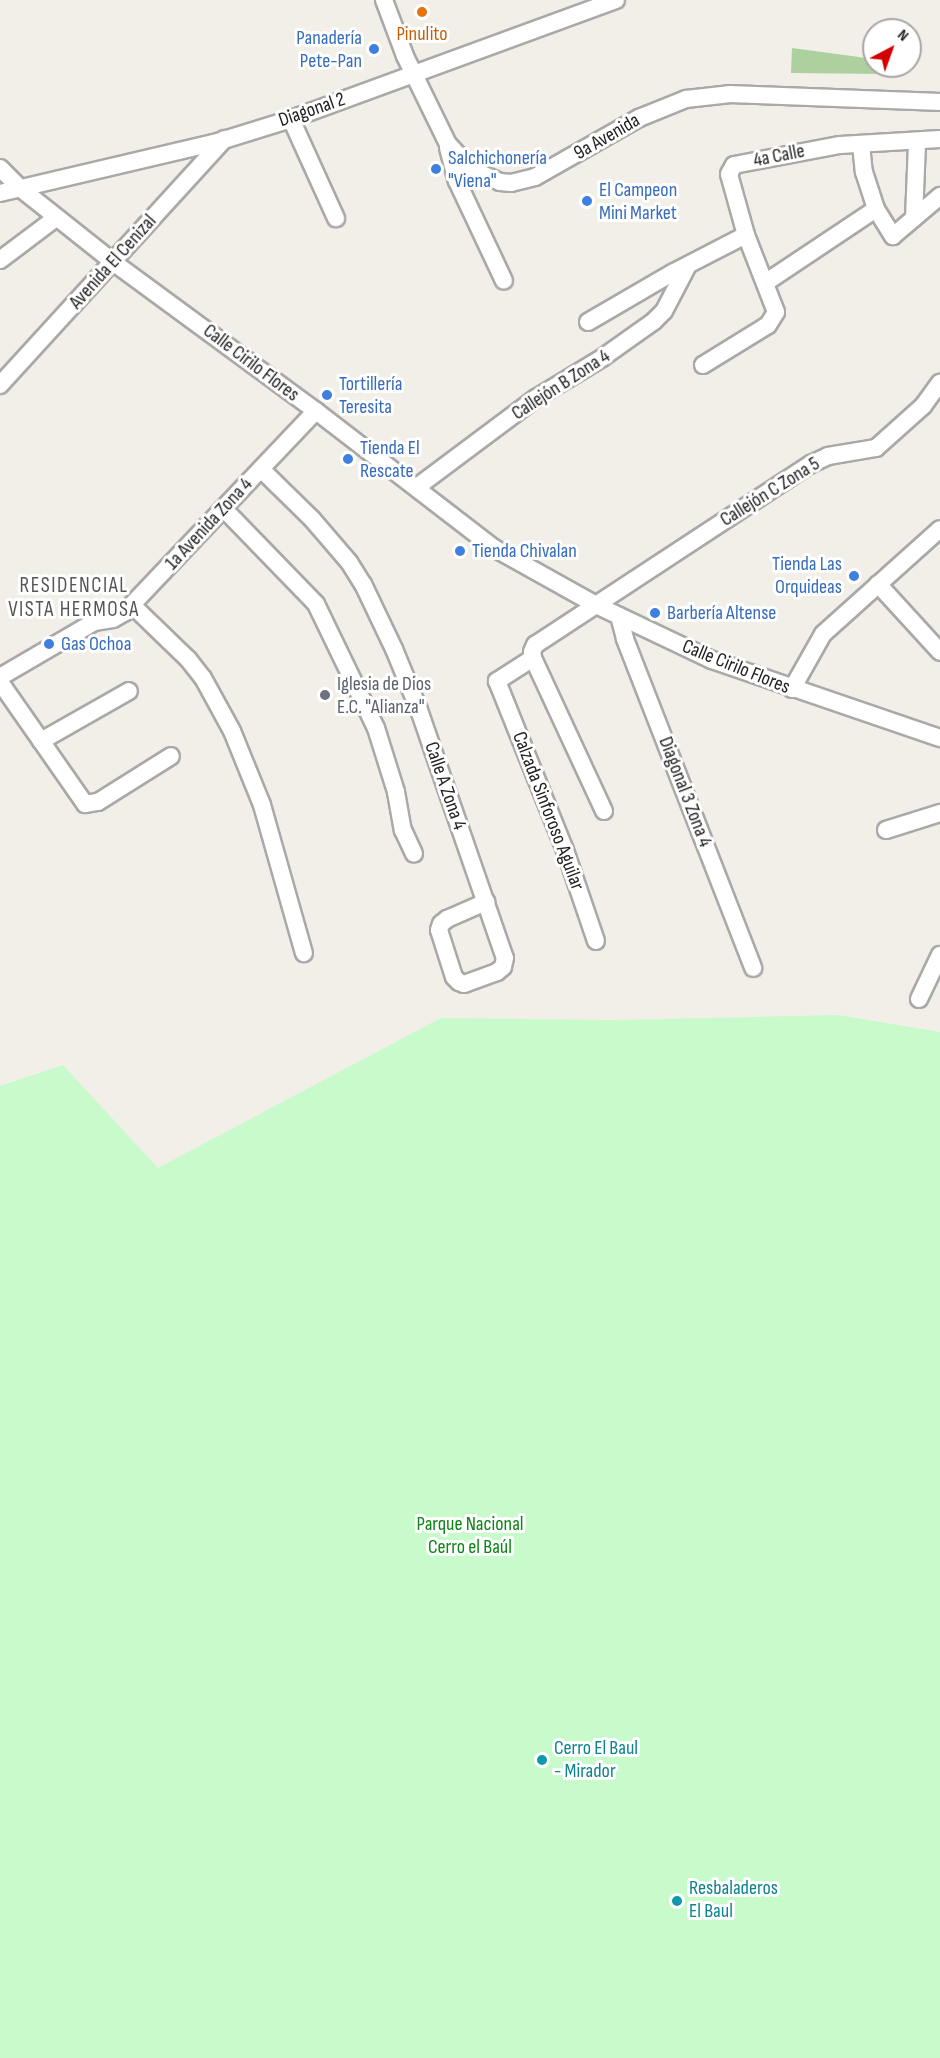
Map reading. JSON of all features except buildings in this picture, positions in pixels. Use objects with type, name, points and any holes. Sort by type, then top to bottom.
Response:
[{"type":"street","name":"9a Avenida","points":[[384,0],[414,74],[448,144],[471,169],[489,180],[511,183],[548,171],[639,118],[686,99],[730,94],[940,102]]},
{"type":"street","name":"Diagonal 2","points":[[0,193],[226,138],[291,119],[616,0]]},
{"type":"street","points":[[291,119],[336,218]]},
{"type":"street","name":"Avenida El Cenizal","points":[[0,385],[226,138]]},
{"type":"street","name":"4a Calle","points":[[703,365],[772,321],[776,312],[746,235],[729,174],[734,165],[840,145],[940,139]]},
{"type":"street","points":[[914,218],[916,142]]},
{"type":"street","points":[[448,144],[457,181],[504,281]]},
{"type":"street","points":[[861,145],[864,172],[876,209],[893,236],[940,196]]},
{"type":"street","name":"Calle Cirilo Flores","points":[[0,168],[56,218],[417,487],[480,539],[594,604],[712,660],[940,738]]},
{"type":"street","points":[[765,283],[876,209]]},
{"type":"street","points":[[0,260],[56,218]]},
{"type":"street","points":[[588,322],[674,272],[746,235]]},
{"type":"street","name":"Callejón B Zona 4","points":[[417,487],[536,398],[602,358],[654,321],[664,311],[687,267]]},
{"type":"street","name":"Callejón C Zona 5","points":[[497,681],[533,653],[540,640],[811,464],[828,456],[876,448],[923,406],[940,383]]},
{"type":"street","name":"1a Avenida Zona 4","points":[[0,676],[94,622],[120,616],[316,411]]},
{"type":"street","name":"Calle A Zona 4","points":[[261,469],[334,542],[363,584],[394,649],[419,710],[486,902],[505,958],[503,967],[497,972],[464,984],[454,977],[440,930],[441,924],[447,919],[486,902]]},
{"type":"street","points":[[224,509],[316,604],[376,728],[396,792],[403,830],[414,854]]},
{"type":"street","points":[[792,689],[823,634],[940,529]]},
{"type":"street","points":[[878,584],[940,652]]},
{"type":"street","points":[[132,605],[198,672],[214,695],[232,731],[262,805],[304,953]]},
{"type":"street","name":"Diagonal 3 Zona 4","points":[[619,616],[625,639],[753,968]]},
{"type":"street","points":[[533,653],[604,811]]},
{"type":"street","name":"Calzada Sinforoso Aguilar","points":[[497,681],[566,850],[596,941]]},
{"type":"street","points":[[0,682],[86,804],[98,802],[171,756]]},
{"type":"street","points":[[41,741],[129,691]]},
{"type":"street","points":[[886,830],[940,813]]},
{"type":"street","points":[[919,999],[940,955]]},
{"type":"green space","points":[[792,48],[862,57],[862,74],[791,73]]},
{"type":"green space","name":"Parque Nacional Cerro el Baúl","points":[[838,1015],[940,1032],[940,2058],[0,2058],[0,1086],[63,1065],[158,1168],[441,1018],[613,1020]]},
{"type":"place","name":"Pinulito","points":[[422,12]]},
{"type":"place","name":"Panadería Pete-Pan","points":[[374,49]]},
{"type":"place","name":"Salchichonería \"Viena\"","points":[[436,169]]},
{"type":"place","name":"El Campeon Mini Market","points":[[587,201]]},
{"type":"place","name":"Tortillería Teresita","points":[[327,395]]},
{"type":"place","name":"Tienda El Rescate","points":[[348,459]]},
{"type":"place","name":"Tienda Chivalan","points":[[460,551]]},
{"type":"place","name":"Tienda Las Orquideas","points":[[854,576]]},
{"type":"place","name":"Barbería Altense","points":[[655,613]]},
{"type":"place","name":"Gas Ochoa","points":[[49,644]]},
{"type":"place","name":"Iglesia de Dios E.C. \"Alianza\"","points":[[325,695]]},
{"type":"place","name":"Cerro El Baul - Mirador","points":[[542,1760]]},
{"type":"place","name":"Resbaladeros El Baul","points":[[677,1901]]},
{"type":"district","name":"RESIDENCIAL VISTA HERMOSA","points":[[74,598]]}]
